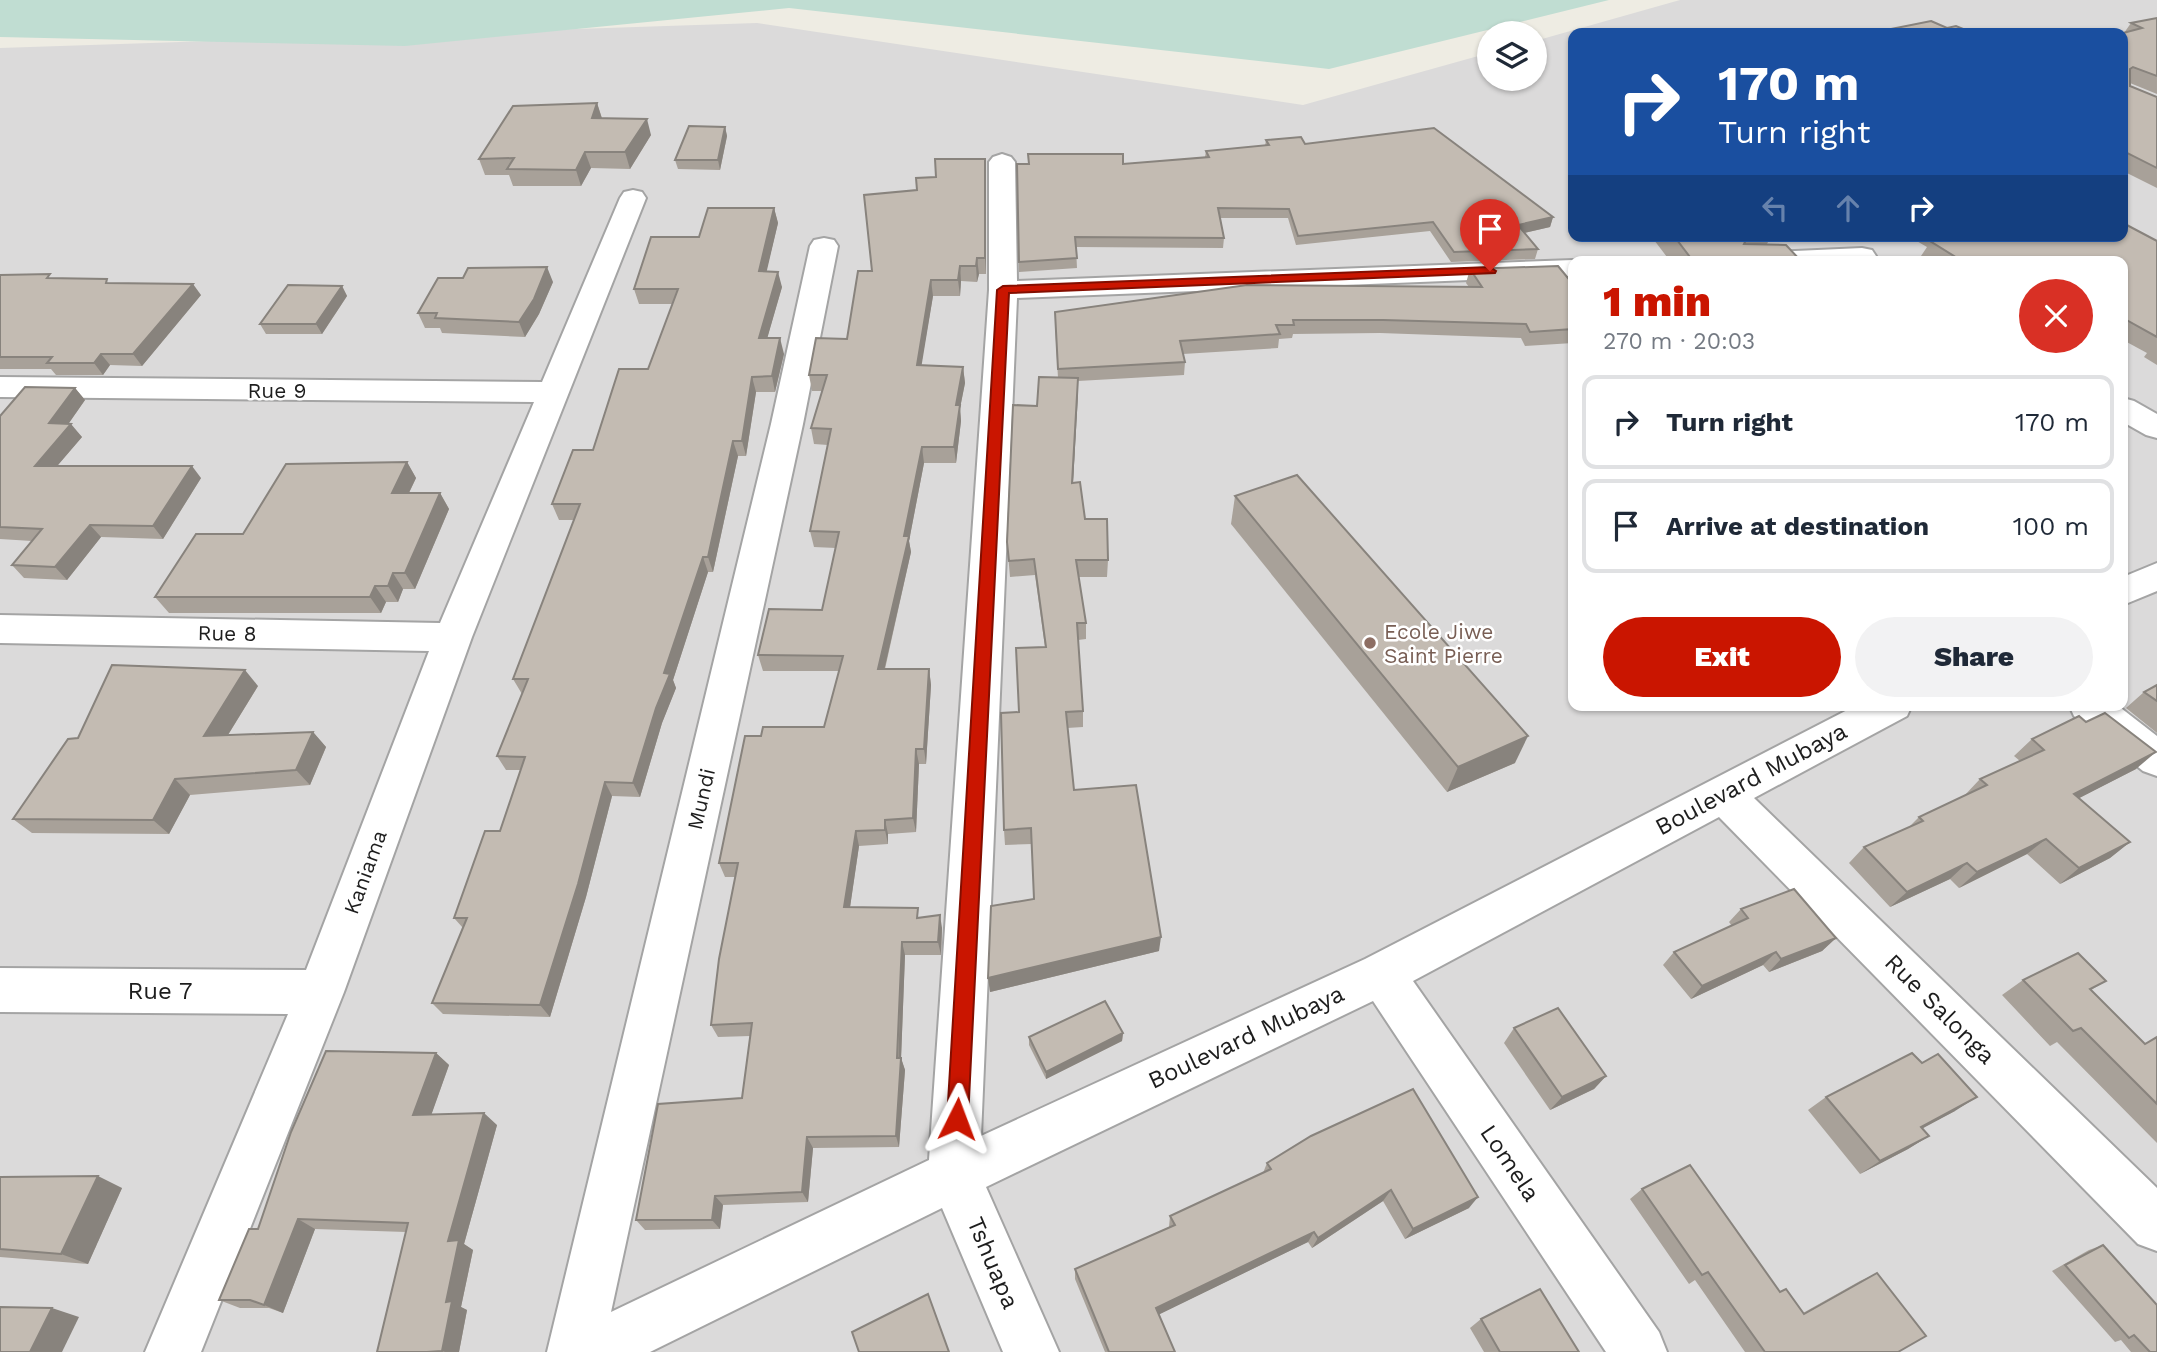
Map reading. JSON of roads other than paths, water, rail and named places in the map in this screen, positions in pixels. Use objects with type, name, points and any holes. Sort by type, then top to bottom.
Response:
[{"type":"street","points":[[954,1175],[1003,290],[1002,162]]},
{"type":"street","name":"Kaniama","points":[[173,1352],[321,992],[453,637],[633,198]]},
{"type":"street","points":[[1841,242],[1863,256]]},
{"type":"street","name":"Mundi","points":[[575,1352],[787,424],[824,246]]},
{"type":"street","points":[[1003,290],[1568,268]]},
{"type":"street","name":"Rue 9","points":[[0,387],[555,392]]},
{"type":"street","points":[[2128,411],[2157,428]]},
{"type":"street","points":[[2128,590],[2157,576]]},
{"type":"street","name":"Rue 8","points":[[0,629],[453,637]]},
{"type":"street","name":"Boulevard Mubaya","points":[[590,1352],[954,1175],[1381,974],[1882,711]]},
{"type":"street","points":[[2096,711],[2157,759]]},
{"type":"street","name":"Rue Salonga","points":[[1723,794],[2157,1224]]},
{"type":"street","name":"Lomela","points":[[1381,974],[1639,1352]]},
{"type":"street","name":"Rue 7","points":[[0,990],[321,992]]},
{"type":"street","name":"Tshuapa","points":[[954,1175],[1031,1352]]},
{"type":"place","name":"Ecole Jiwe Saint Pierre","points":[[1370,643]]}]
